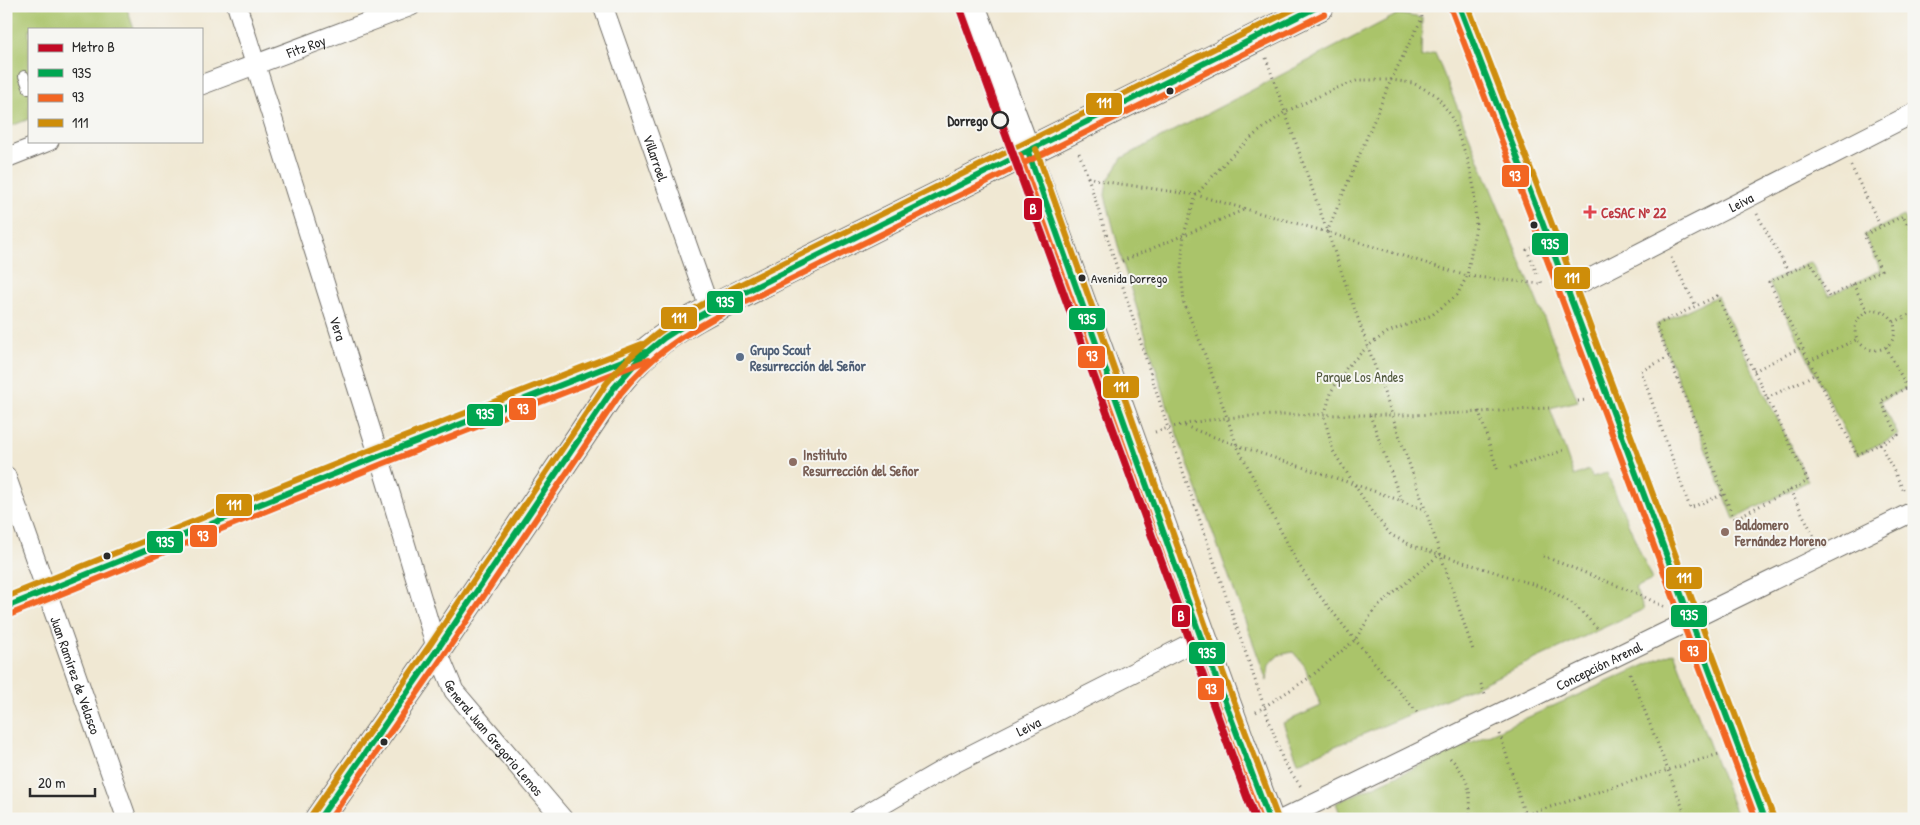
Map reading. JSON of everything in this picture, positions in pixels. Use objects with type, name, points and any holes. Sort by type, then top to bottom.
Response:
[{"type":"main road","points":[[971,6],[1028,152],[1202,638],[1269,819]]},
{"type":"main road","points":[[319,819],[437,650],[613,389],[648,350],[710,310],[924,201],[1028,152],[1070,129],[1320,6]]},
{"type":"street","name":"Vera","points":[[237,6],[379,456],[437,650]]},
{"type":"street","name":"Fitz Roy","points":[[202,84],[411,6]]},
{"type":"street","name":"Villarroel","points":[[603,6],[710,310]]},
{"type":"street","points":[[1459,6],[1765,819]]},
{"type":"street","name":"Leiva","points":[[1567,290],[1914,113]]},
{"type":"street","points":[[6,158],[46,142]]},
{"type":"street","points":[[6,607],[379,456],[648,350]]},
{"type":"street","name":"Juan Ramírez de Velasco","points":[[6,476],[127,819]]},
{"type":"street","name":"Concepción Arenal","points":[[1282,819],[1824,554],[1910,503]]},
{"type":"street","name":"Leiva","points":[[858,819],[951,765],[1202,638]]},
{"type":"street","name":"General Juan Gregorio Lemos","points":[[437,650],[454,691],[563,819]]},
{"type":"lane","points":[[24,76],[28,86]]},
{"type":"path","points":[[1328,232],[1390,80],[1422,18],[1420,6]]},
{"type":"path","points":[[1258,37],[1426,510],[1473,650]]},
{"type":"path","points":[[1417,712],[1355,640],[1316,590],[1296,560],[1237,446],[1184,304],[1180,268],[1184,234],[1196,195],[1230,157],[1253,136],[1285,112],[1359,80],[1390,80],[1413,83],[1436,95],[1450,114],[1468,160],[1474,188],[1476,226],[1467,276],[1457,295],[1432,315],[1388,332],[1368,346],[1347,367],[1332,390],[1324,416],[1333,451],[1372,512],[1391,535],[1413,546],[1548,589],[1575,605],[1599,630]]},
{"type":"path","points":[[1070,129],[1088,178],[1168,428],[1284,763],[1313,804]]},
{"type":"path","points":[[1843,150],[1881,226]]},
{"type":"path","points":[[1088,178],[1196,195],[1247,208],[1467,276],[1542,284],[1527,250],[1549,241]]},
{"type":"path","points":[[1749,198],[1789,273]]},
{"type":"path","points":[[1122,261],[1247,208]]},
{"type":"path","points":[[1914,237],[1903,216],[1864,235],[1882,270],[1829,296],[1811,262],[1769,282],[1857,455],[1898,435],[1881,401],[1914,384]]},
{"type":"path","points":[[1662,242],[1696,306]]},
{"type":"path","points":[[1854,284],[1868,312]]},
{"type":"path","points":[[1717,296],[1808,481],[1734,519],[1669,357],[1656,326],[1717,296]]},
{"type":"path","points":[[1880,311],[1886,313],[1894,322],[1895,333],[1886,347],[1870,349],[1861,344],[1858,339],[1856,326],[1862,315],[1868,312],[1880,311]]},
{"type":"path","points":[[1894,322],[1914,313]]},
{"type":"path","points":[[1809,361],[1858,339]]},
{"type":"path","points":[[1754,371],[1802,347]]},
{"type":"path","points":[[1886,347],[1907,387]]},
{"type":"path","points":[[1669,357],[1641,371],[1690,508],[1724,494]]},
{"type":"path","points":[[1767,398],[1816,374]]},
{"type":"path","points":[[1131,439],[1168,428],[1225,417],[1392,415],[1549,408]]},
{"type":"path","points":[[1479,411],[1498,472]]},
{"type":"path","points":[[1370,415],[1401,500]]},
{"type":"path","points":[[1184,425],[1237,446],[1353,483],[1426,510]]},
{"type":"path","points":[[1880,444],[1910,503]]},
{"type":"path","points":[[1510,468],[1565,450]]},
{"type":"path","points":[[1790,490],[1824,554]]},
{"type":"path","points":[[1234,726],[1309,678],[1355,640],[1374,610],[1440,554]]},
{"type":"path","points":[[1543,556],[1638,594],[1690,620]]},
{"type":"path","points":[[1630,672],[1686,819]]},
{"type":"path","points":[[1481,684],[1526,817]]},
{"type":"path","points":[[1512,819],[1526,817],[1738,748]]},
{"type":"path","points":[[1446,754],[1461,768],[1468,784],[1472,804],[1469,819]]},
{"type":"green space","points":[[6,6],[126,6],[134,28],[28,28],[28,119],[6,128]]},
{"type":"green space","name":"Parque Los Andes","points":[[1398,14],[1422,18],[1421,58],[1435,53],[1578,401],[1550,408],[1574,476],[1589,470],[1592,477],[1607,473],[1652,580],[1635,588],[1644,609],[1481,684],[1298,762],[1283,723],[1321,706],[1304,665],[1293,652],[1279,655],[1269,664],[1267,681],[1174,426],[1122,261],[1105,195],[1107,182],[1122,158]]},
{"type":"green space","points":[[1903,216],[1914,237],[1914,384],[1881,401],[1898,435],[1857,455],[1769,282],[1811,262],[1829,296],[1881,270],[1864,235]]},
{"type":"green space","points":[[1717,296],[1808,481],[1734,519],[1656,325]]},
{"type":"green space","points":[[1674,652],[1738,819],[1342,819],[1336,803]]},
{"type":"metro line","name":"B","points":[[959,6],[1255,819]]},
{"type":"transit line","name":"111","points":[[312,814],[430,645],[606,384],[618,369],[644,344],[688,313],[721,294],[1300,6]]},
{"type":"transit line","name":"93S","points":[[319,819],[437,650],[613,389],[640,358],[664,338],[725,302],[1319,6]]},
{"type":"transit line","name":"93S","points":[[1459,6],[1542,222],[1765,819]]},
{"type":"transit line","name":"111","points":[[1468,6],[1550,219],[1773,816]]},
{"type":"transit line","name":"93","points":[[1451,9],[1534,225],[1756,819]]},
{"type":"transit line","name":"93","points":[[330,819],[444,655],[620,394],[657,356],[683,336],[729,310],[1324,14]]},
{"type":"transit line","name":"111","points":[[1036,149],[1209,635],[1277,816]]},
{"type":"transit line","name":"93S","points":[[1028,152],[1201,638],[1269,819]]},
{"type":"transit line","name":"93","points":[[1020,155],[1193,641],[1260,819]]},
{"type":"transit line","name":"111","points":[[6,597],[376,448],[642,344]]},
{"type":"transit line","name":"93S","points":[[6,607],[379,456],[645,352]]},
{"type":"transit line","name":"93","points":[[9,615],[382,464],[648,360]]},
{"type":"place","name":"Dorrego","points":[[1000,120]]},
{"type":"place","name":"CeSAC Nº 22","points":[[1590,212]]},
{"type":"place","name":"Avenida Dorrego","points":[[1082,278]]},
{"type":"place","name":"Grupo Scout Resurrección del Señor","points":[[740,357]]},
{"type":"place","name":"Instituto Resurrección del Señor","points":[[793,462]]},
{"type":"place","name":"Baldomero Fernández Moreno","points":[[1725,532]]}]
